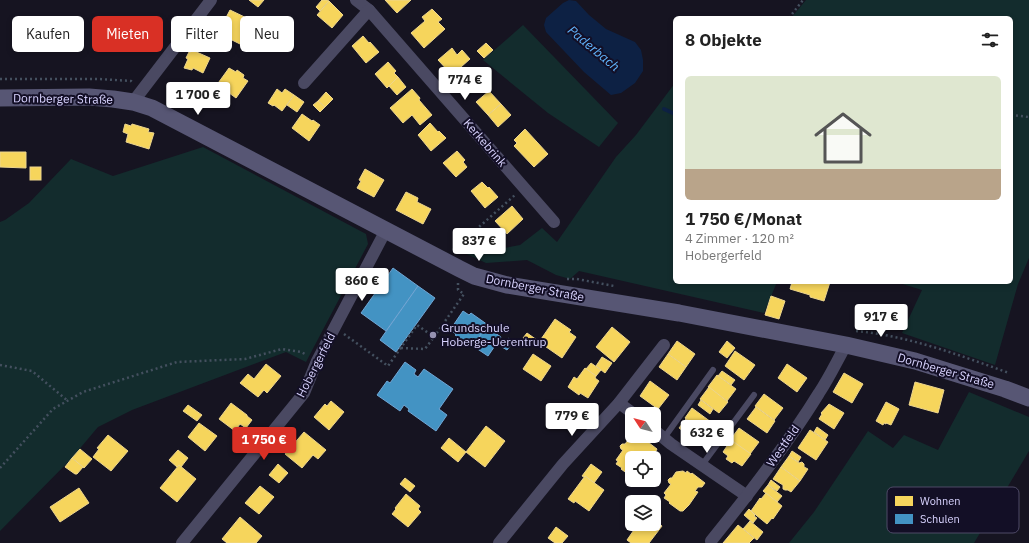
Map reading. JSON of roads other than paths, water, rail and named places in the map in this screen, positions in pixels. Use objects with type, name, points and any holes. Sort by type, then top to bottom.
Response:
[{"type":"street","points":[[137,95],[211,0]]},
{"type":"street","name":"Kerkebrink","points":[[356,0],[369,10],[554,222]]},
{"type":"street","points":[[304,83],[369,10]]},
{"type":"street","name":"Dornberger Straße","points":[[0,98],[89,97],[113,99],[137,95],[159,112],[474,276],[507,285],[679,313],[846,345],[915,361],[1029,398]]},
{"type":"street","name":"Hobergerfeld","points":[[182,543],[304,392],[317,362],[386,230]]},
{"type":"street","points":[[499,543],[563,464],[619,404],[664,345]]},
{"type":"street","name":"Westfeld","points":[[711,541],[785,446],[815,400],[846,345]]},
{"type":"street","points":[[619,404],[625,408]]},
{"type":"street","points":[[661,436],[747,496]]},
{"type":"lane","points":[[664,438],[713,370]]},
{"type":"lane","points":[[702,465],[754,395]]},
{"type":"water","points":[[569,0],[576,1],[589,15],[606,29],[635,42],[641,50],[643,71],[635,83],[621,93],[611,95],[584,72],[546,32],[544,25],[546,18],[563,3]]},
{"type":"waterway","name":"Paderbach","points":[[664,109],[673,113]]},
{"type":"place","name":"Grundschule Hoberge-Uerentrup","points":[[433,335]]}]
